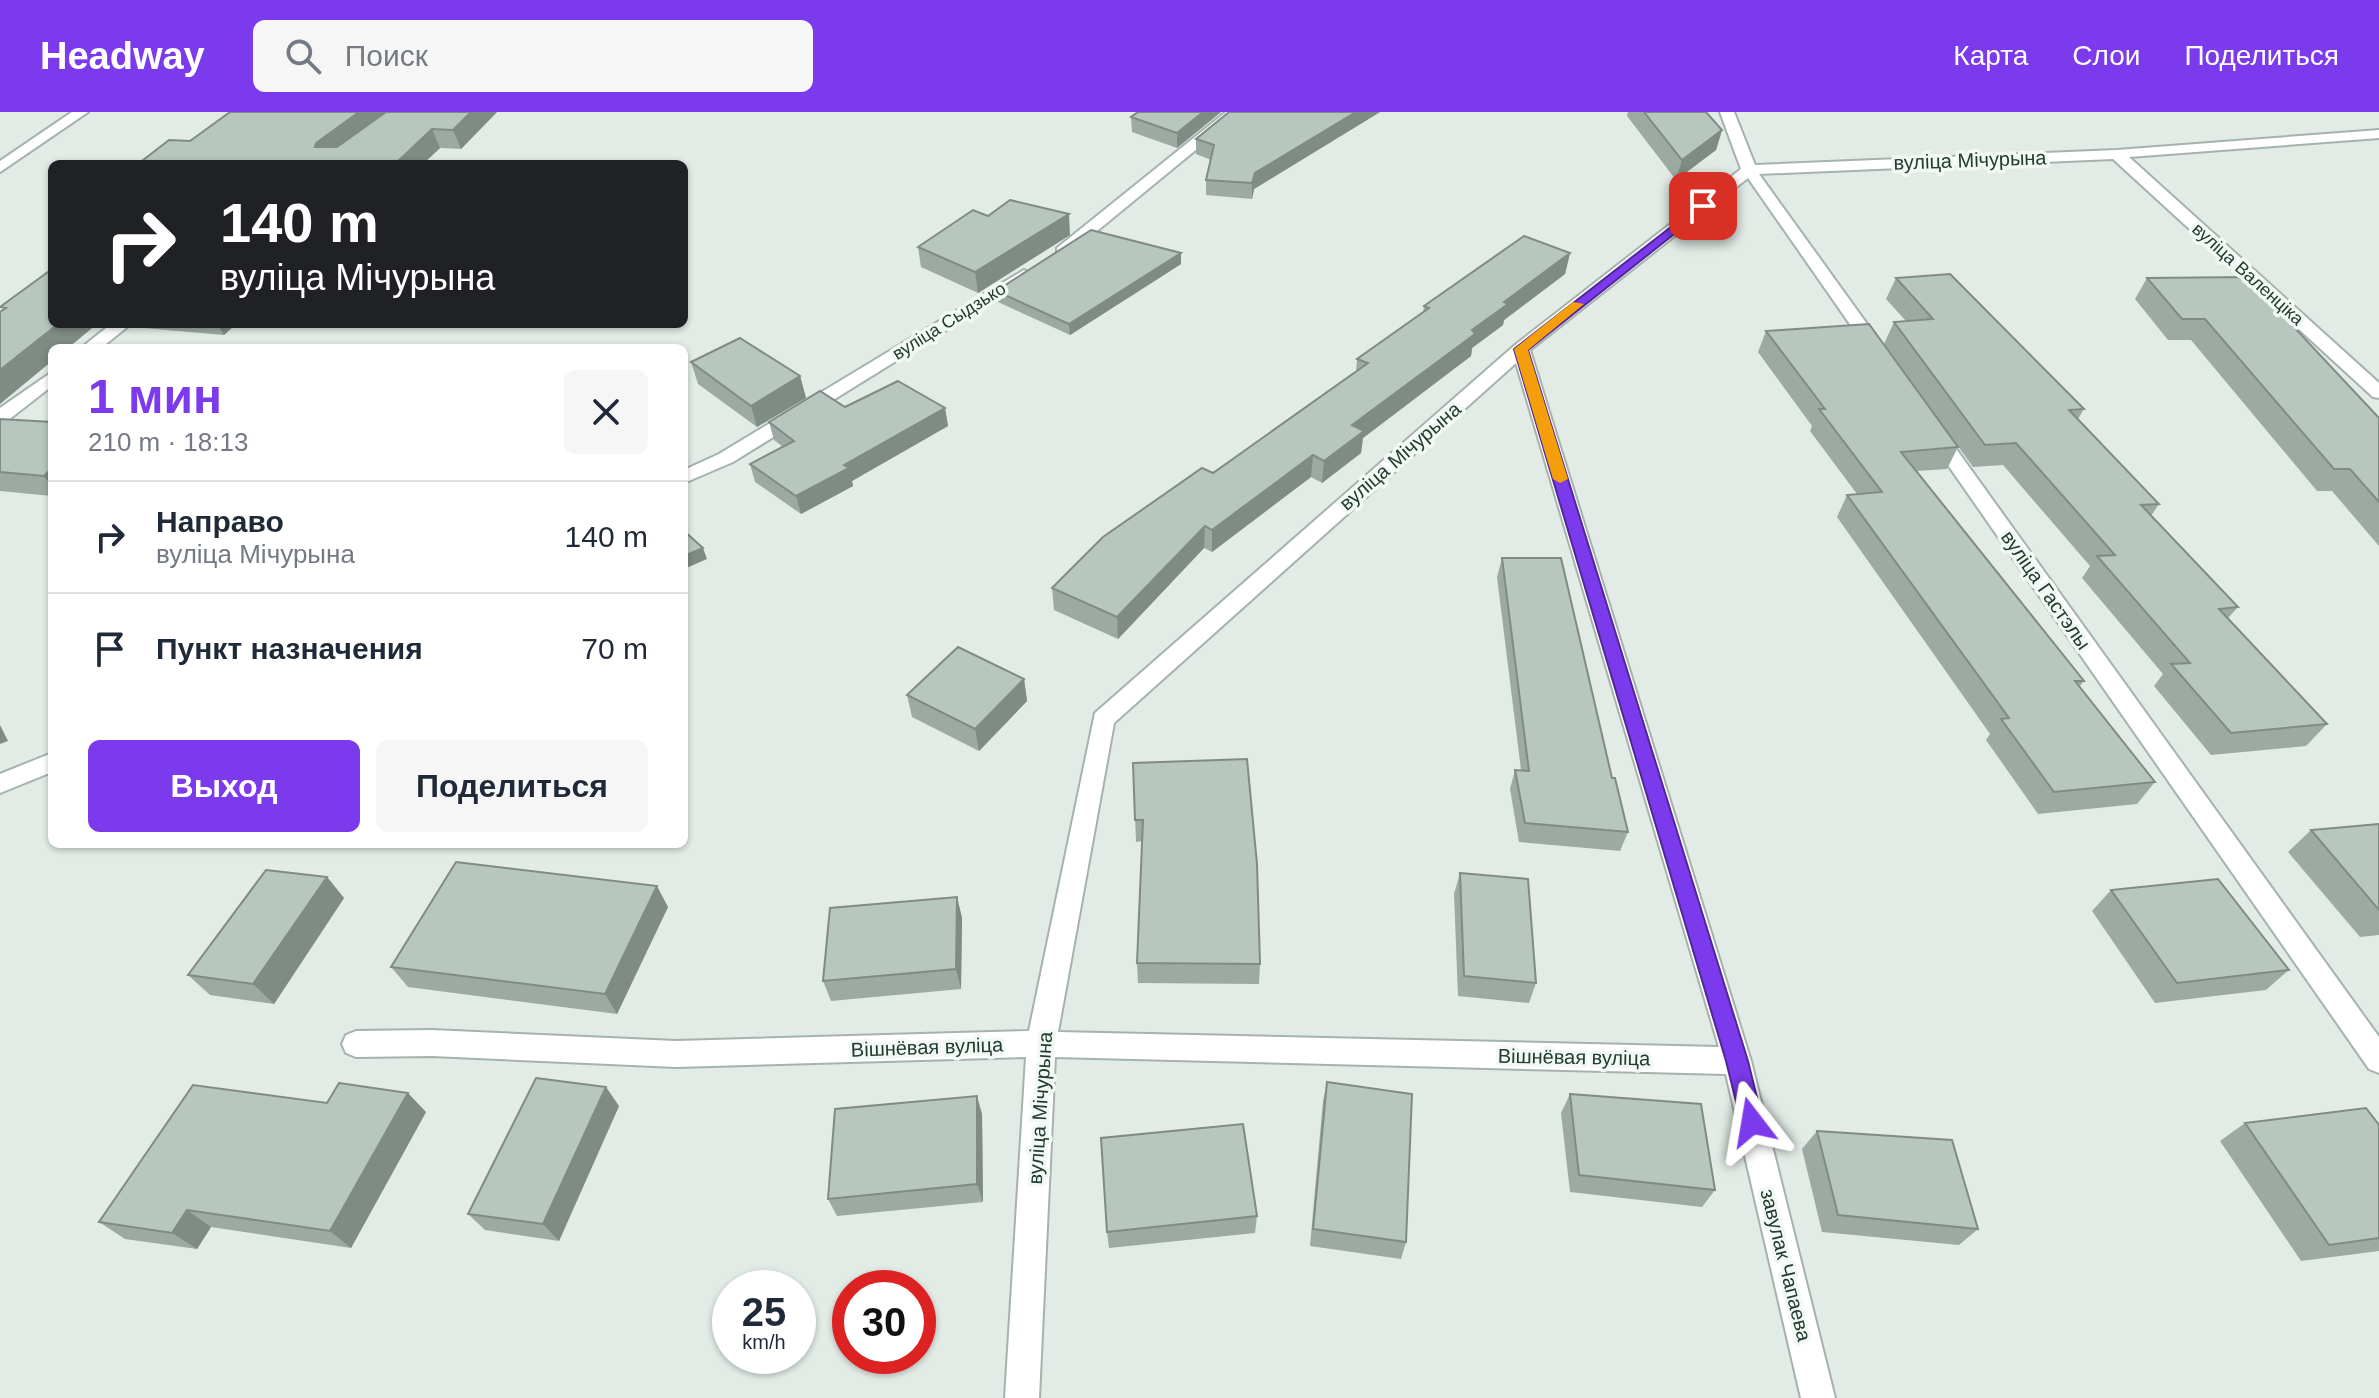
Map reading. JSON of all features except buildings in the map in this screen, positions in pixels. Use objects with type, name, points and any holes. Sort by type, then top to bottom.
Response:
[{"type":"street","points":[[0,168],[81,112]]},
{"type":"street","name":"вуліца Сыдзько","points":[[688,475],[726,458],[1070,247],[1235,112]]},
{"type":"street","points":[[1727,112],[1749,170],[1886,363]]},
{"type":"street","name":"вуліца Мічурына","points":[[1022,1398],[1041,1044],[1103,719],[1521,349],[1749,170],[2117,154],[2379,134]]},
{"type":"street","name":"вуліца Валенціка","points":[[2117,154],[2379,393]]},
{"type":"street","points":[[95,344],[117,328]]},
{"type":"street","name":"завулак Чапаева","points":[[1521,349],[1737,1061],[1818,1398]]},
{"type":"street","points":[[0,417],[48,380]]},
{"type":"street","name":"вуліца Гастэлы","points":[[1922,415],[2379,1060]]},
{"type":"street","points":[[0,784],[48,764]]},
{"type":"street","name":"Вішнёвая вуліца","points":[[356,1044],[432,1043],[676,1054],[1041,1044],[1737,1061]]},
{"type":"slow traffic","points":[[1560,479],[1521,349],[1578,304]]},
{"type":"route","points":[[1703,206],[1521,349],[1737,1061],[1752,1122]]}]
